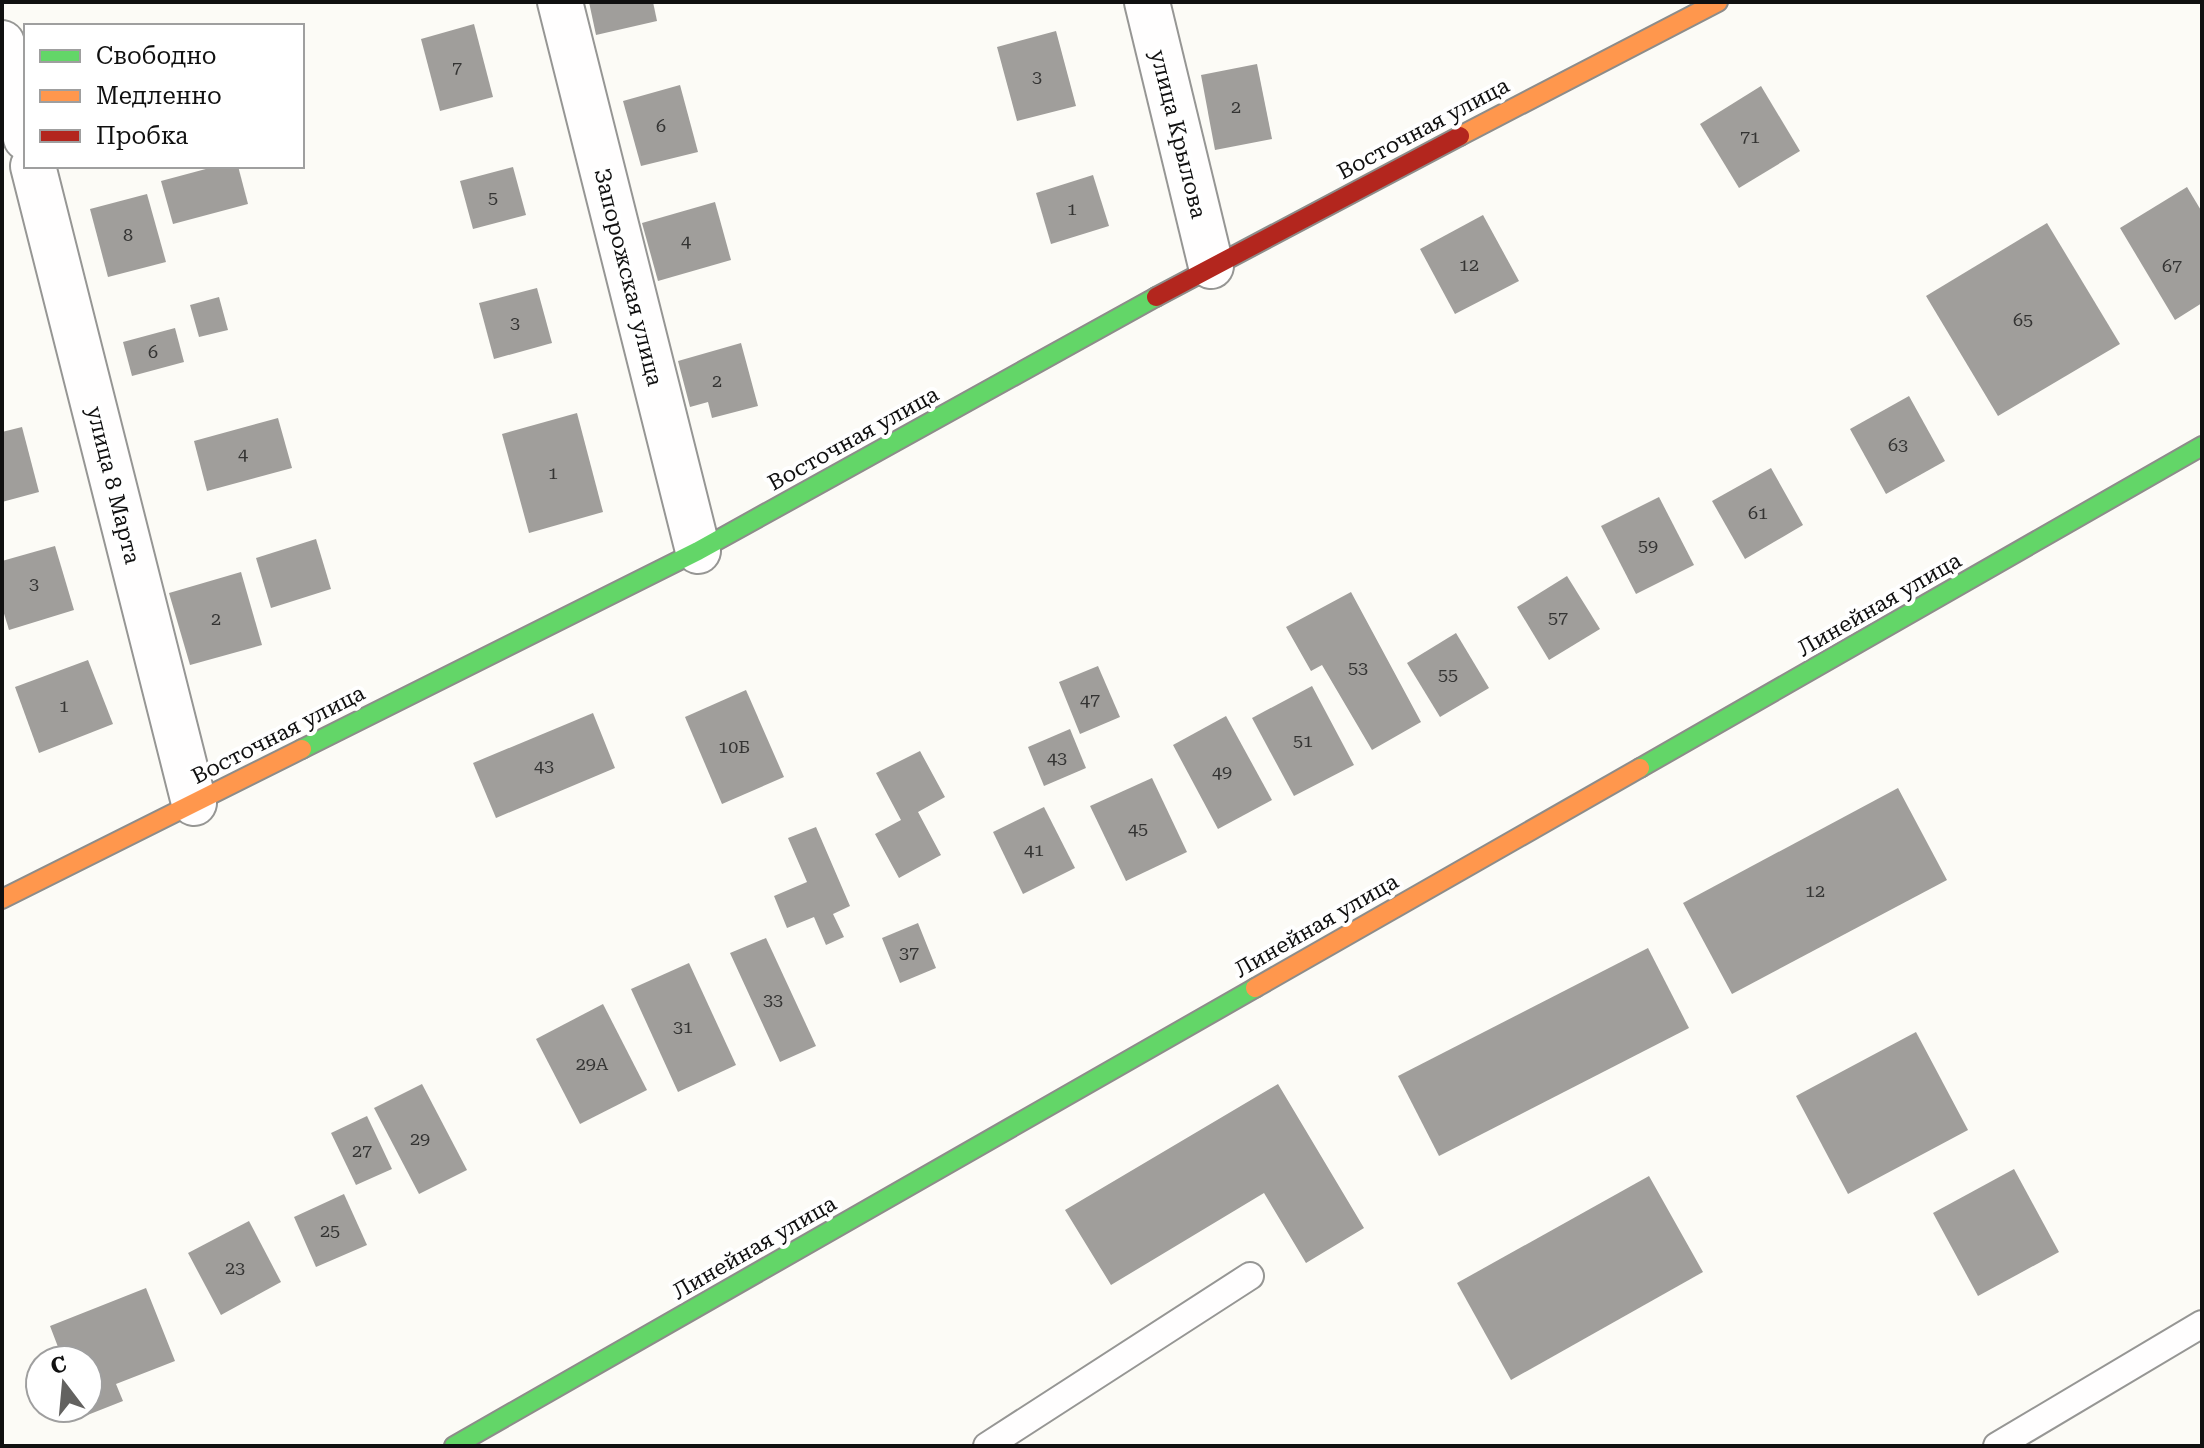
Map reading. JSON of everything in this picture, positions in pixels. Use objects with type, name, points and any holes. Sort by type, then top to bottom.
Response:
[{"type":"street","name":"Запорожская улица","points":[[560,2],[698,551]]},
{"type":"street","name":"улица Крылова","points":[[1147,2],[1211,266]]},
{"type":"street","name":"Восточная улица","points":[[2,899],[698,551],[1211,266],[1707,5]]},
{"type":"street","points":[[2,43],[24,130]]},
{"type":"street","name":"улица 8 Марта","points":[[34,168],[194,803]]},
{"type":"street","name":"Линейная улица","points":[[454,1446],[2202,446]]},
{"type":"lane","points":[[987,1446],[1250,1276]]},
{"type":"lane","points":[[1997,1446],[2202,1324]]},
{"type":"building","points":[[589,2],[653,2],[657,21],[596,35]]},
{"type":"building","points":[[474,24],[493,97],[440,111],[421,39]]},
{"type":"building","points":[[1056,31],[1076,106],[1017,121],[997,47]]},
{"type":"building","points":[[1257,64],[1272,139],[1215,150],[1201,75]]},
{"type":"building","points":[[680,85],[698,152],[641,166],[623,101]]},
{"type":"building","points":[[1761,86],[1800,151],[1739,188],[1700,124]]},
{"type":"building","points":[[513,167],[526,215],[473,229],[460,181]]},
{"type":"building","points":[[210,168],[239,168],[248,204],[173,224],[161,181]]},
{"type":"building","points":[[1093,175],[1109,226],[1051,244],[1036,193]]},
{"type":"building","points":[[2187,187],[2202,212],[2202,303],[2175,320],[2120,228]]},
{"type":"building","points":[[147,194],[166,262],[108,277],[90,209]]},
{"type":"building","points":[[715,202],[731,260],[658,281],[642,223]]},
{"type":"building","points":[[1483,215],[1519,281],[1455,314],[1420,249]]},
{"type":"building","points":[[2047,223],[2120,344],[1998,416],[1926,296]]},
{"type":"building","points":[[537,288],[552,343],[494,359],[479,303]]},
{"type":"building","points":[[219,297],[228,330],[199,337],[190,305]]},
{"type":"building","points":[[175,328],[184,362],[132,376],[123,342]]},
{"type":"building","points":[[741,343],[758,406],[712,418],[708,402],[690,407],[678,361]]},
{"type":"building","points":[[1909,396],[1945,461],[1886,494],[1850,429]]},
{"type":"building","points":[[577,413],[603,512],[529,533],[502,434]]},
{"type":"building","points":[[278,418],[292,468],[207,491],[194,441]]},
{"type":"building","points":[[22,427],[39,492],[2,502],[2,432]]},
{"type":"building","points":[[1771,468],[1803,525],[1745,559],[1712,501]]},
{"type":"building","points":[[1659,497],[1694,565],[1636,594],[1601,526]]},
{"type":"building","points":[[316,539],[331,589],[271,608],[256,558]]},
{"type":"building","points":[[55,546],[74,610],[9,630],[2,607],[2,561]]},
{"type":"building","points":[[241,572],[262,645],[190,665],[169,593]]},
{"type":"building","points":[[1567,576],[1600,629],[1549,660],[1517,607]]},
{"type":"building","points":[[1351,592],[1421,722],[1372,750],[1322,665],[1311,671],[1286,627]]},
{"type":"building","points":[[1456,633],[1489,688],[1440,717],[1407,663]]},
{"type":"building","points":[[88,660],[113,724],[39,753],[15,687]]},
{"type":"building","points":[[1098,666],[1120,717],[1080,734],[1059,682]]},
{"type":"building","points":[[1312,686],[1354,765],[1294,796],[1252,718]]},
{"type":"building","points":[[746,690],[784,777],[722,804],[685,717]]},
{"type":"building","points":[[593,713],[615,768],[496,818],[473,763]]},
{"type":"building","points":[[1226,716],[1272,800],[1218,829],[1173,745]]},
{"type":"building","points":[[1070,729],[1086,768],[1044,786],[1028,747]]},
{"type":"building","points":[[920,751],[945,797],[918,812],[941,855],[899,878],[875,834],[901,820],[876,773]]},
{"type":"building","points":[[1152,778],[1187,852],[1126,881],[1090,806]]},
{"type":"building","points":[[1898,788],[1947,880],[1732,994],[1683,903]]},
{"type":"building","points":[[1044,807],[1075,868],[1023,894],[993,832]]},
{"type":"building","points":[[816,827],[850,906],[833,914],[844,937],[826,945],[814,917],[787,928],[774,896],[807,882],[788,838]]},
{"type":"building","points":[[918,923],[936,968],[900,983],[882,938]]},
{"type":"building","points":[[766,938],[816,1046],[780,1062],[730,953]]},
{"type":"building","points":[[1648,948],[1689,1028],[1439,1156],[1398,1076]]},
{"type":"building","points":[[689,963],[736,1065],[678,1092],[631,989]]},
{"type":"building","points":[[603,1004],[647,1090],[580,1124],[536,1039]]},
{"type":"building","points":[[1916,1032],[1968,1130],[1848,1194],[1796,1096]]},
{"type":"building","points":[[422,1084],[467,1170],[419,1194],[374,1108]]},
{"type":"building","points":[[1278,1084],[1364,1228],[1306,1263],[1264,1193],[1111,1285],[1065,1210]]},
{"type":"building","points":[[367,1116],[392,1169],[356,1185],[331,1133]]},
{"type":"building","points":[[2014,1169],[2059,1252],[1978,1296],[1933,1213]]},
{"type":"building","points":[[1649,1176],[1703,1272],[1511,1380],[1457,1283]]},
{"type":"building","points":[[344,1194],[367,1245],[316,1267],[294,1217]]},
{"type":"building","points":[[249,1221],[281,1282],[221,1315],[188,1253]]},
{"type":"building","points":[[146,1288],[175,1361],[116,1384],[123,1401],[104,1408],[104,1344],[57,1344],[50,1326]]},
{"type":"traffic: fast","points":[[302,749],[698,551],[1156,297]]},
{"type":"traffic: fast","points":[[1640,768],[2202,446]]},
{"type":"traffic: fast","points":[[454,1446],[1255,988]]},
{"type":"traffic: slow","points":[[1460,136],[1718,2]]},
{"type":"traffic: slow","points":[[2,899],[302,749]]},
{"type":"traffic: slow","points":[[1255,988],[1640,768]]},
{"type":"traffic: jam","points":[[1156,297],[1460,136]]}]
